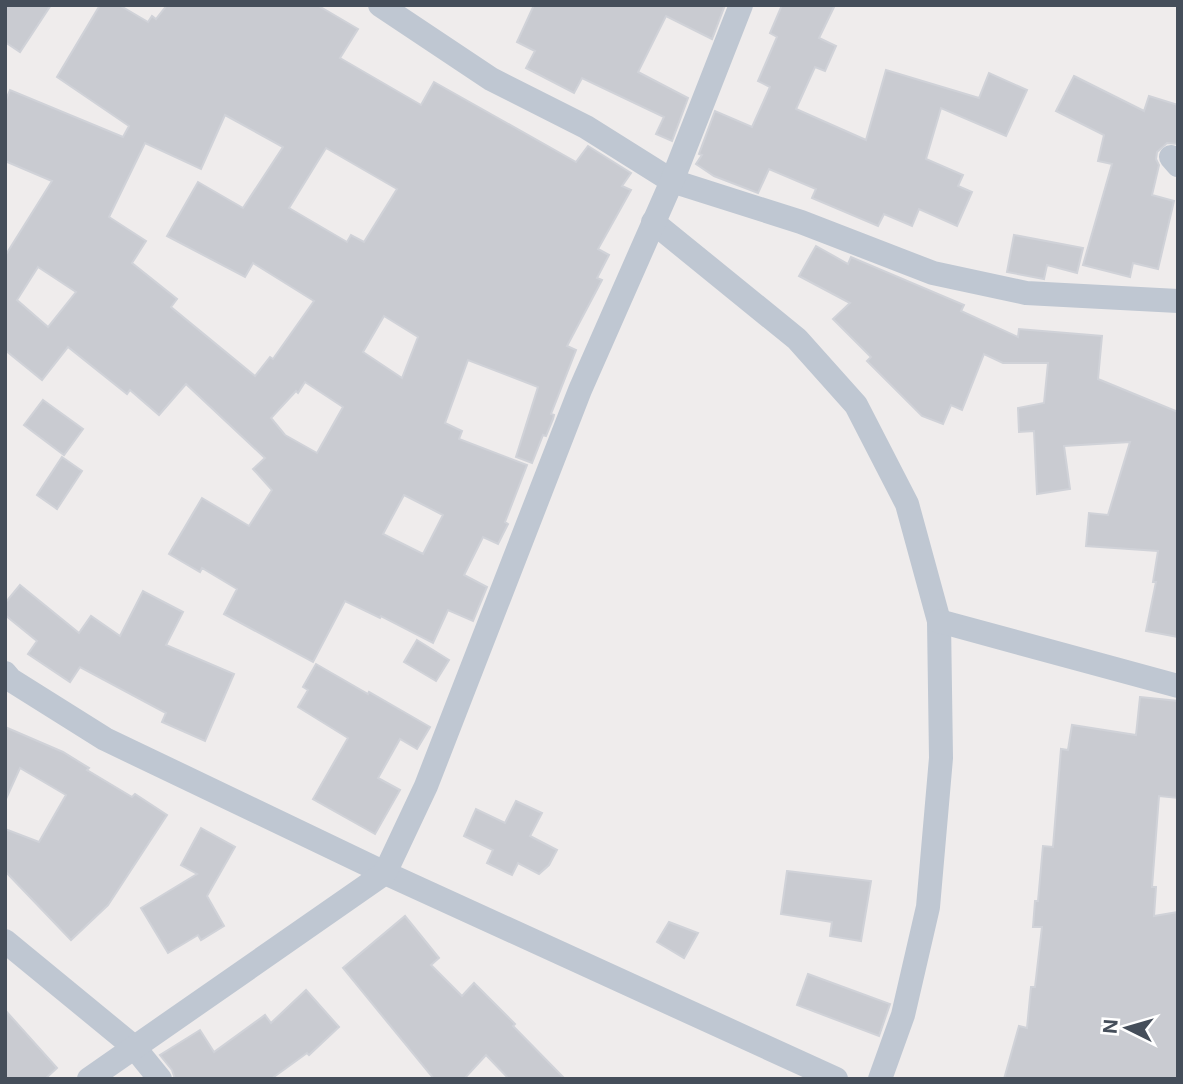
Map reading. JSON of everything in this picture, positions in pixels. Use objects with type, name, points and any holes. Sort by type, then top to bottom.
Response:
[{"type":"street","points":[[380,5],[491,79],[586,127],[672,181],[801,222],[933,272],[1026,293],[1178,301]]},
{"type":"street","points":[[89,1079],[386,873],[426,786],[580,390],[672,181],[741,5]]},
{"type":"street","points":[[653,222],[797,339],[856,405],[907,504],[939,621],[941,758],[928,907],[903,1014],[880,1079]]},
{"type":"street","points":[[939,621],[1178,686]]},
{"type":"street","points":[[5,673],[11,680],[105,738],[386,873],[836,1079]]},
{"type":"street","points":[[5,941],[134,1047],[160,1079]]},
{"type":"building","points":[[5,5],[51,5],[20,52],[5,42]]},
{"type":"building","points":[[100,5],[119,5],[148,22],[152,16],[156,19],[167,5],[317,5],[358,29],[340,58],[421,105],[434,82],[576,162],[588,146],[631,173],[622,186],[631,190],[598,249],[609,255],[597,278],[602,280],[567,346],[576,350],[551,414],[554,415],[553,419],[546,436],[543,435],[532,463],[516,457],[538,387],[468,360],[445,423],[462,431],[459,439],[527,465],[505,522],[508,524],[498,544],[483,537],[464,575],[487,587],[473,621],[448,610],[433,643],[345,601],[313,662],[224,614],[237,589],[202,568],[200,572],[169,554],[202,498],[249,526],[272,490],[253,469],[265,458],[186,384],[159,415],[130,390],[127,394],[68,347],[42,380],[5,350],[5,256],[52,181],[5,161],[5,102],[10,90],[123,137],[129,126],[57,77]],"holes":[[[225,115],[283,147],[243,208],[198,182],[167,236],[245,277],[253,263],[314,301],[273,359],[270,357],[255,376],[171,307],[177,299],[132,263],[146,241],[109,217],[145,143],[201,169]],[[326,148],[397,189],[364,242],[351,235],[347,242],[289,208]],[[38,267],[76,292],[48,327],[17,300]],[[384,316],[418,337],[402,378],[363,352]],[[305,382],[343,407],[317,453],[285,435],[271,418],[296,391],[298,393]],[[404,495],[443,515],[423,554],[383,534]]]},
{"type":"building","points":[[534,5],[725,5],[712,39],[666,16],[638,72],[688,98],[672,141],[656,134],[664,117],[582,78],[574,93],[526,68],[535,51],[517,42]]},
{"type":"building","points":[[782,5],[835,5],[819,38],[836,46],[825,71],[815,67],[796,109],[866,140],[886,70],[979,98],[989,73],[1027,90],[1006,136],[941,108],[926,159],[963,175],[958,186],[972,192],[957,226],[919,209],[912,226],[884,214],[878,226],[812,198],[816,189],[769,169],[758,193],[714,176],[696,164],[702,155],[699,154],[715,111],[752,127],[770,87],[758,81],[777,37],[770,33]]},
{"type":"building","points":[[1074,76],[1144,111],[1149,96],[1178,105],[1178,144],[1167,143],[1157,152],[1156,159],[1159,165],[1152,195],[1174,201],[1158,269],[1133,263],[1130,277],[1083,265],[1112,164],[1098,161],[1104,135],[1056,111]]},
{"type":"building","points":[[1014,235],[1083,248],[1077,273],[1047,265],[1044,279],[1007,272]]},
{"type":"building","points":[[816,246],[848,264],[851,257],[964,305],[961,311],[1018,337],[1019,329],[1102,336],[1098,379],[1178,412],[1178,637],[1146,631],[1156,582],[1153,582],[1158,551],[1086,546],[1089,513],[1108,515],[1130,442],[1064,446],[1070,489],[1037,494],[1034,431],[1019,432],[1018,408],[1044,403],[1048,363],[1003,363],[984,354],[962,410],[951,405],[943,424],[922,416],[867,361],[871,357],[833,319],[850,303],[799,276]]},
{"type":"building","points":[[43,400],[83,429],[64,455],[24,425]]},
{"type":"building","points":[[62,457],[82,471],[57,509],[37,495]]},
{"type":"building","points":[[20,585],[79,633],[91,616],[120,636],[143,591],[183,612],[166,645],[234,674],[205,741],[162,722],[166,713],[80,667],[70,682],[28,654],[37,641],[5,615],[5,603]]},
{"type":"building","points":[[417,640],[449,660],[436,681],[404,662]]},
{"type":"building","points":[[316,664],[430,727],[417,749],[400,739],[378,778],[400,790],[375,834],[313,799],[348,738],[298,707],[308,690],[303,687]]},
{"type":"building","points":[[1140,697],[1178,701],[1178,798],[1159,796],[1152,887],[1156,887],[1154,916],[1178,912],[1178,1079],[1004,1079],[1019,1026],[1027,1028],[1031,987],[1035,987],[1042,927],[1033,927],[1035,901],[1038,901],[1043,846],[1053,847],[1061,749],[1068,750],[1072,725],[1136,735]]},
{"type":"building","points":[[5,727],[63,752],[89,768],[87,770],[132,797],[135,794],[167,815],[108,905],[71,940],[5,871],[5,829],[39,842],[66,795],[20,768],[5,801]]},
{"type":"building","points":[[516,801],[542,813],[530,836],[557,850],[549,865],[539,874],[518,863],[512,875],[487,863],[493,850],[464,836],[476,809],[505,823]]},
{"type":"building","points":[[201,828],[235,847],[207,896],[224,926],[201,940],[198,935],[168,953],[141,908],[197,874],[181,865]]},
{"type":"building","points":[[787,871],[871,881],[861,941],[830,936],[832,922],[781,914]]},
{"type":"building","points":[[405,916],[439,958],[431,965],[462,996],[474,983],[565,1079],[509,1079],[486,1055],[464,1079],[434,1079],[343,968]]},
{"type":"building","points":[[669,922],[698,933],[684,958],[657,942]]},
{"type":"building","points":[[808,974],[890,1004],[879,1036],[797,1005]]},
{"type":"building","points":[[306,990],[339,1027],[309,1055],[307,1053],[271,1079],[175,1079],[172,1070],[160,1055],[200,1030],[214,1052],[265,1015],[271,1023]]},
{"type":"building","points":[[5,1010],[57,1068],[45,1079],[5,1079]]}]
